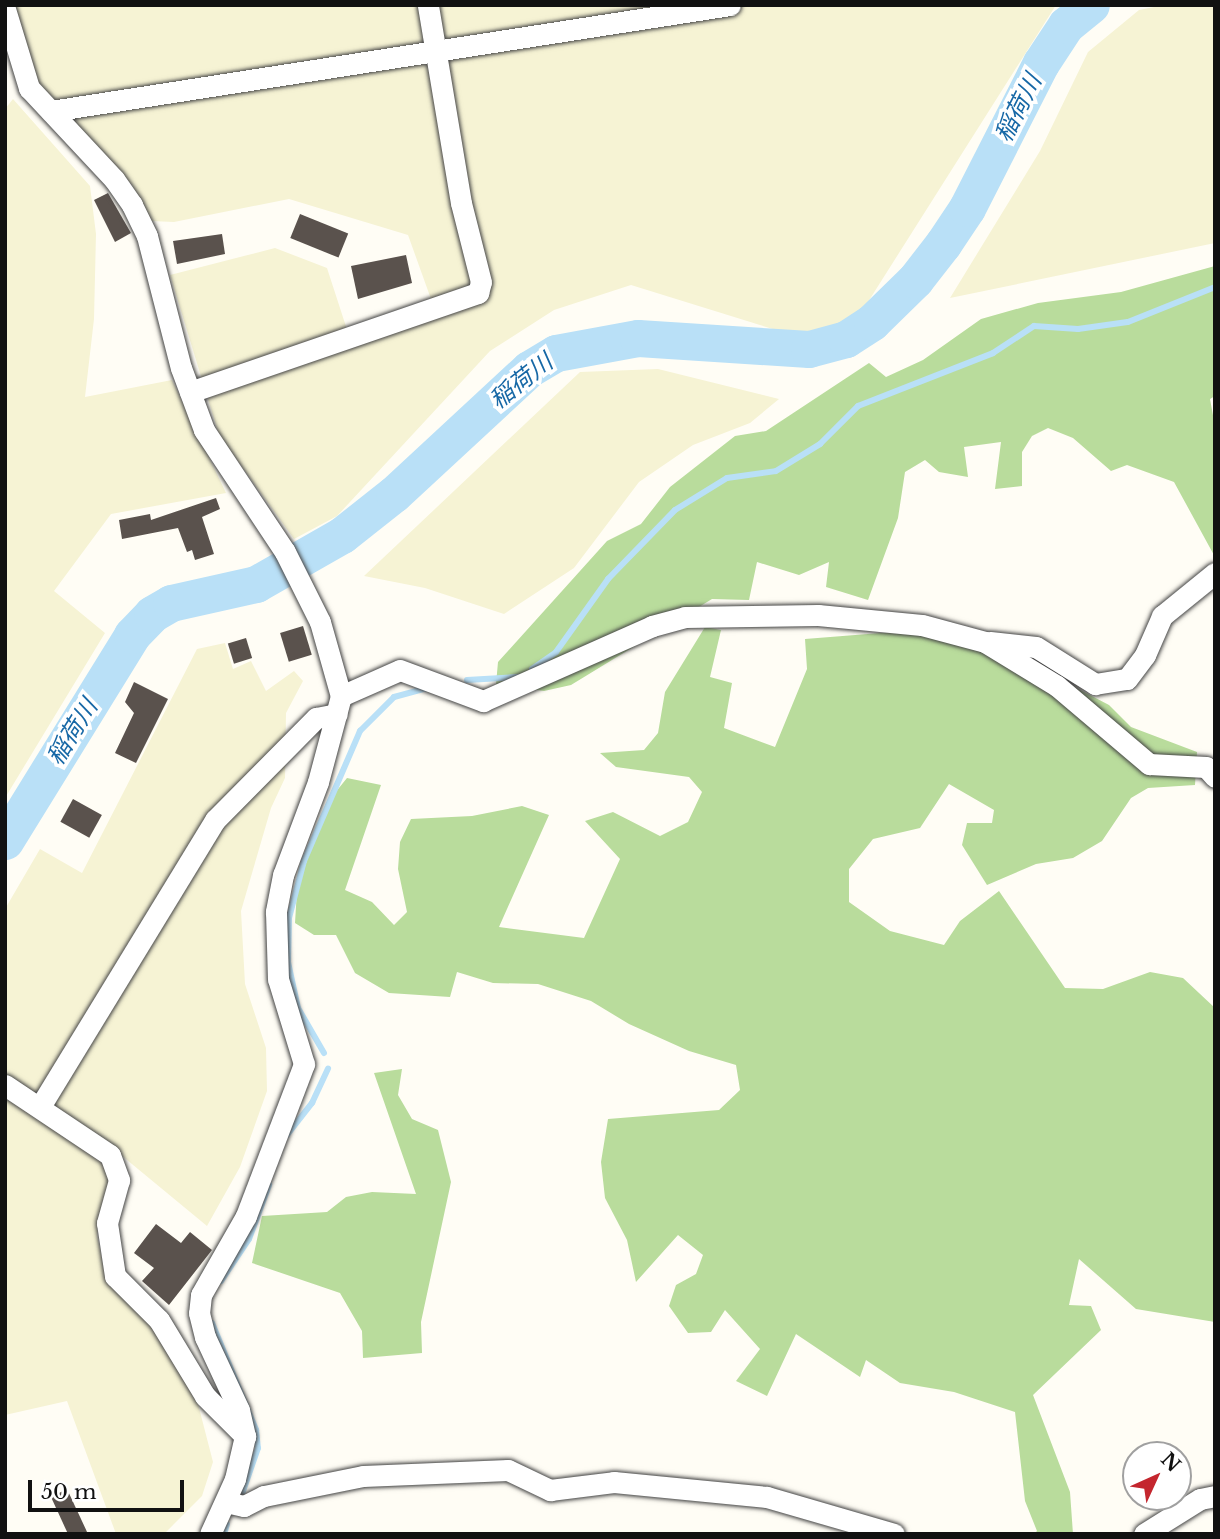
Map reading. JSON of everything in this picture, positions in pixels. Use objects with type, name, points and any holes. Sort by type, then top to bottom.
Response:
[{"type":"street","points":[[190,392],[478,293],[481,282],[461,203],[428,5]]},
{"type":"street","points":[[51,111],[435,48],[730,5]]},
{"type":"street","points":[[5,9],[29,88],[132,205],[147,236],[190,392],[204,430],[228,471],[285,552],[312,607],[339,705],[318,782],[283,875],[276,912],[278,979],[304,1064],[246,1216],[233,1246],[208,1280],[200,1304],[205,1337],[234,1399],[245,1436],[226,1502],[211,1534]]},
{"type":"street","points":[[41,1105],[215,820],[316,718],[400,670],[483,701],[652,626],[702,614],[818,615],[922,625],[981,641],[1036,647],[1095,684],[1127,679],[1145,655],[1162,616],[1215,573]]},
{"type":"street","points":[[981,641],[1057,686],[1149,764],[1212,766]]},
{"type":"street","points":[[5,1085],[41,1105],[110,1154],[119,1180],[107,1223],[115,1276],[159,1320],[205,1396],[245,1436]]},
{"type":"street","points":[[226,1502],[244,1506],[264,1496],[363,1476],[508,1470],[550,1490],[614,1482],[767,1497],[862,1529],[894,1534]]},
{"type":"street","points":[[1144,1534],[1200,1499],[1215,1496]]},
{"type":"shaded area","points":[[15,5],[1056,5],[861,313],[819,334],[776,330],[631,285],[554,310],[490,351],[337,516],[294,539],[219,435],[170,275],[275,248],[327,268],[352,345],[436,313],[408,235],[289,199],[174,222],[151,221],[132,185],[34,81]]},
{"type":"shaded area","points":[[1164,5],[1215,5],[1215,243],[950,298],[1040,151],[1088,52],[1139,10]]},
{"type":"shaded area","points":[[13,99],[90,186],[96,234],[94,319],[85,397],[172,380],[226,493],[111,514],[54,591],[105,633],[5,798],[5,109]]},
{"type":"shaded area","points":[[658,369],[779,399],[750,423],[693,445],[639,482],[574,568],[504,614],[425,588],[364,576],[580,372]]},
{"type":"shaded area","points":[[225,643],[233,669],[251,661],[266,691],[294,671],[303,681],[286,713],[285,778],[271,808],[241,911],[245,984],[266,1048],[267,1091],[240,1167],[207,1226],[121,1155],[99,1217],[97,1236],[106,1278],[152,1326],[197,1400],[213,1462],[202,1496],[165,1533],[116,1534],[67,1401],[5,1415],[5,909],[40,849],[82,873],[197,649]]},
{"type":"green space","points":[[1215,266],[1215,396],[1210,399],[1215,426],[1215,557],[1174,482],[1127,465],[1111,471],[1073,438],[1048,428],[1032,436],[1022,452],[1022,486],[995,489],[1001,442],[964,447],[968,477],[939,472],[925,460],[905,472],[898,518],[868,600],[826,587],[829,562],[799,575],[757,562],[749,600],[712,599],[571,685],[544,691],[496,684],[498,662],[607,541],[641,524],[670,487],[735,436],[766,431],[869,363],[886,377],[923,360],[981,319],[1038,303],[1121,292]]},
{"type":"green space","points":[[705,627],[721,630],[710,677],[732,683],[724,728],[775,747],[807,669],[805,639],[918,630],[1044,671],[1109,705],[1131,727],[1197,752],[1195,785],[1148,788],[1131,798],[1102,841],[1073,858],[1036,864],[987,885],[962,845],[967,823],[992,823],[994,810],[949,784],[920,828],[873,839],[849,869],[849,902],[890,931],[944,945],[960,921],[999,891],[1065,988],[1103,989],[1150,972],[1183,978],[1215,1008],[1215,1322],[1136,1309],[1079,1259],[1069,1305],[1091,1306],[1101,1330],[1033,1395],[1070,1492],[1073,1534],[1034,1534],[1037,1531],[1025,1501],[1015,1412],[954,1392],[900,1383],[866,1360],[860,1377],[796,1334],[767,1396],[736,1381],[760,1349],[725,1310],[711,1332],[688,1333],[669,1306],[676,1285],[696,1274],[703,1255],[678,1235],[636,1282],[627,1240],[605,1198],[601,1162],[608,1119],[719,1110],[740,1090],[736,1065],[689,1051],[629,1024],[591,1001],[538,984],[493,983],[457,972],[450,997],[389,993],[355,973],[336,935],[314,935],[295,923],[297,890],[326,804],[347,778],[381,785],[345,890],[372,902],[394,925],[407,912],[398,869],[400,842],[411,819],[472,816],[522,806],[549,815],[499,927],[584,938],[620,859],[585,821],[613,812],[660,836],[688,822],[702,792],[689,777],[616,767],[600,753],[644,750],[658,733],[665,692]]},
{"type":"green space","points":[[402,1069],[398,1095],[412,1119],[438,1130],[451,1182],[421,1322],[422,1353],[363,1358],[362,1331],[340,1293],[252,1263],[262,1216],[327,1212],[346,1197],[372,1192],[416,1194],[374,1073]]},
{"type":"building","points":[[108,193],[131,233],[115,242],[94,200]]},
{"type":"building","points":[[300,214],[348,233],[338,258],[290,238]]},
{"type":"building","points":[[222,234],[225,254],[177,264],[173,241]]},
{"type":"building","points":[[406,255],[412,283],[358,299],[351,266]]},
{"type":"building","points":[[216,498],[220,509],[202,517],[214,554],[195,560],[192,550],[187,552],[178,528],[122,539],[119,520],[150,514],[151,520]]},
{"type":"building","points":[[303,626],[312,655],[289,662],[280,633]]},
{"type":"building","points":[[246,638],[252,658],[234,664],[228,644]]},
{"type":"building","points":[[134,682],[168,699],[136,763],[115,753],[134,713],[125,702]]},
{"type":"building","points":[[73,799],[102,815],[89,838],[60,822]]},
{"type":"building","points":[[156,1224],[181,1243],[190,1232],[212,1250],[169,1305],[142,1281],[154,1268],[134,1253]]},
{"type":"building","points":[[67,1489],[88,1534],[68,1534],[51,1497]]},
{"type":"waterway","name":"稲荷川","points":[[5,841],[132,635],[152,614],[171,603],[256,584],[342,535],[394,494],[529,369],[556,353],[638,338],[809,349],[846,339],[872,322],[915,280],[943,244],[967,208],[1041,63],[1066,25],[1091,5]]},
{"type":"waterway","points":[[532,669],[556,652],[608,579],[675,510],[727,478],[776,471],[820,444],[858,406],[993,353],[1034,326],[1078,329],[1128,322],[1215,287]]},
{"type":"waterway","points":[[467,680],[517,677]]},
{"type":"waterway","points":[[324,1053],[298,1008],[288,962],[289,918],[304,861],[360,731],[394,697],[428,688]]},
{"type":"waterway","points":[[287,1135],[312,1103],[328,1069]]},
{"type":"waterway","points":[[221,1281],[249,1239],[269,1185]]},
{"type":"waterway","points":[[212,1323],[256,1430],[258,1448],[243,1491]]},
{"type":"waterway","points":[[224,1534],[227,1524]]}]
